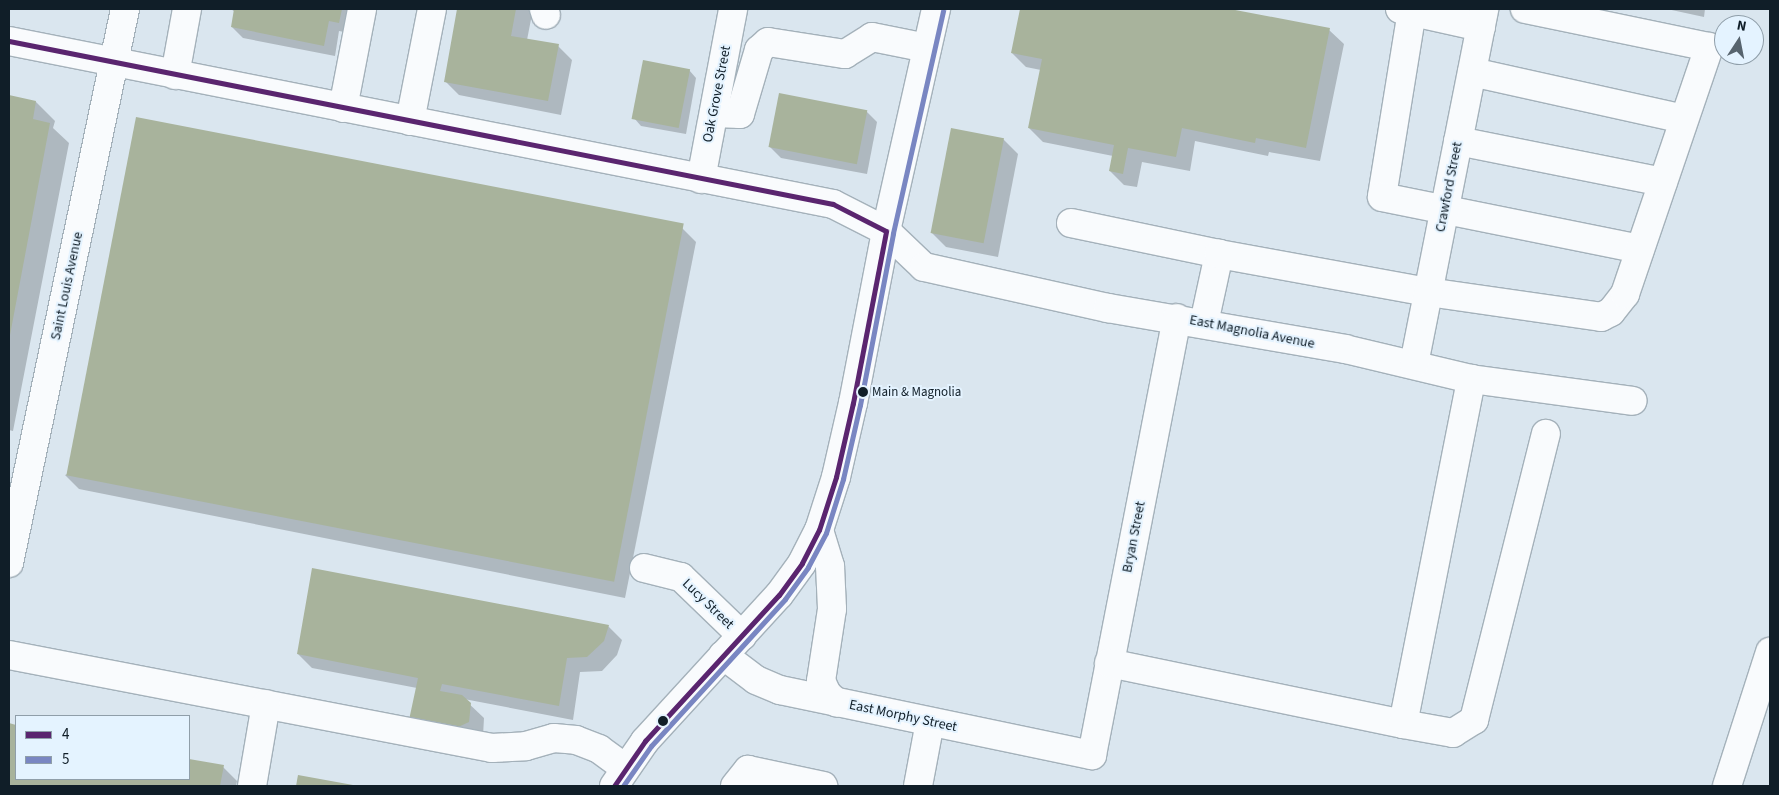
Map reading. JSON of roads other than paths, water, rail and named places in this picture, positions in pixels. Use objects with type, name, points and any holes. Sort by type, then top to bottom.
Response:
[{"type":"street","name":"Saint Louis Avenue","points":[[9,563],[20,452],[115,62],[125,9]]},
{"type":"street","points":[[175,74],[187,9]]},
{"type":"street","points":[[343,108],[362,9]]},
{"type":"street","points":[[410,121],[432,9]]},
{"type":"street","name":"Oak Grove Street","points":[[702,179],[733,9]]},
{"type":"street","points":[[9,654],[492,748],[526,746],[554,738],[576,740],[599,749],[619,777],[646,740],[732,646],[802,563],[819,530],[836,477],[853,403],[886,230],[936,9]]},
{"type":"street","points":[[1070,223],[1219,254],[1428,292],[1601,317],[1611,312],[1625,294],[1709,47],[1525,9]]},
{"type":"street","points":[[1483,18],[1406,10],[1382,197],[1445,207],[1640,248]]},
{"type":"street","name":"Crawford Street","points":[[1414,364],[1483,18]]},
{"type":"street","points":[[714,113],[740,114],[759,50],[768,42],[845,54],[872,37],[927,48]]},
{"type":"street","name":"East Magnolia Avenue","points":[[9,41],[833,204],[886,230],[924,267],[1108,308],[1177,318],[1414,364],[1471,379],[1633,400]]},
{"type":"street","points":[[1472,72],[1684,119]]},
{"type":"street","points":[[1458,141],[1663,182]]},
{"type":"street","points":[[1204,323],[1219,254]]},
{"type":"street","name":"Bryan Street","points":[[1092,755],[1177,318]]},
{"type":"street","points":[[1403,724],[1471,379]]},
{"type":"street","points":[[1110,663],[1453,733],[1474,720],[1546,434]]},
{"type":"street","points":[[819,530],[830,566],[832,609],[821,681],[827,694],[837,703]]},
{"type":"street","name":"Lucy Street","points":[[644,568],[681,577],[732,646]]},
{"type":"street","name":"East Morphy Street","points":[[732,646],[744,672],[780,690],[1092,755]]},
{"type":"street","points":[[1727,786],[1770,652]]},
{"type":"street","points":[[252,786],[266,704]]},
{"type":"street","points":[[918,786],[930,722]]},
{"type":"street","points":[[735,786],[748,770],[823,786]]},
{"type":"place","name":"Main & Magnolia","points":[[863,392]]}]
